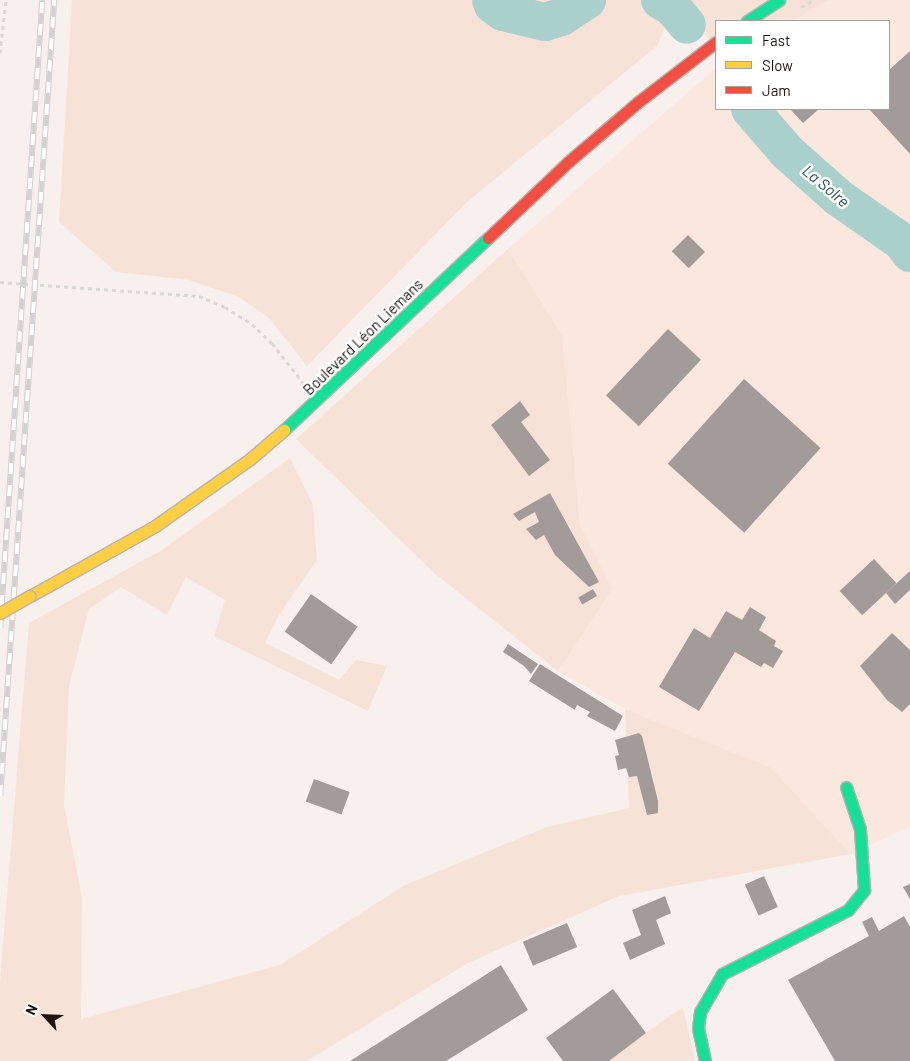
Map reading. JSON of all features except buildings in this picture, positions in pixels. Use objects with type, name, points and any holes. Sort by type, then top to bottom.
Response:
[{"type":"main road","points":[[749,20],[780,0]]},
{"type":"main road","name":"Boulevard Léon Liemans","points":[[0,613],[125,544],[193,501],[250,459],[318,401],[568,162],[638,102],[715,43]]},
{"type":"main road","points":[[705,1061],[698,1028],[700,1012],[722,974],[848,910],[864,890],[860,829],[846,787]]},
{"type":"path","points":[[0,53],[6,0]]},
{"type":"path","points":[[0,282],[199,296],[225,307],[252,324],[272,343],[318,401]]},
{"type":"shaded area","points":[[72,0],[674,0],[658,45],[466,203],[307,366],[269,318],[239,297],[189,280],[116,272],[59,222]]},
{"type":"shaded area","points":[[679,0],[829,0],[794,20],[715,20],[715,47]]},
{"type":"shaded area","points":[[829,0],[910,0],[910,826],[851,854],[770,767],[625,709],[558,671],[611,589],[580,524],[562,335],[508,249],[715,69],[715,110],[890,110],[890,20],[794,20]]},
{"type":"shaded area","points":[[508,249],[562,335],[580,524],[612,589],[558,671],[434,573],[296,439]]},
{"type":"shaded area","points":[[290,458],[313,505],[317,560],[279,615],[265,643],[339,680],[356,660],[387,666],[368,711],[214,636],[225,600],[186,577],[167,615],[121,587],[89,609],[69,686],[64,805],[82,898],[81,1019],[280,965],[405,885],[547,827],[629,808],[625,709],[770,767],[851,854],[619,896],[468,963],[307,1061],[0,1061],[0,982],[29,623],[162,550]]},
{"type":"shaded area","points":[[683,1007],[695,1061],[605,1061]]},
{"type":"waterway","name":"La Solre","points":[[491,0],[493,5],[503,12],[545,22],[561,17],[587,0]]},
{"type":"waterway","name":"La Solre","points":[[660,0],[672,7],[687,25]]},
{"type":"waterway","name":"La Solre","points":[[751,110],[787,152],[839,198],[902,242],[910,253]]},
{"type":"railway","points":[[0,628],[42,0]]},
{"type":"railway","points":[[0,796],[54,0]]},
{"type":"traffic: fast","points":[[749,20],[779,0]]},
{"type":"traffic: fast","points":[[284,430],[488,238]]},
{"type":"traffic: fast","points":[[705,1061],[698,1028],[700,1012],[722,974],[848,910],[864,890],[860,829],[846,787]]},
{"type":"traffic: slow","points":[[30,596],[155,526],[250,459],[284,430]]},
{"type":"traffic: slow","points":[[0,613],[30,596]]},
{"type":"traffic: jam","points":[[488,238],[568,162],[638,102],[715,43]]}]
